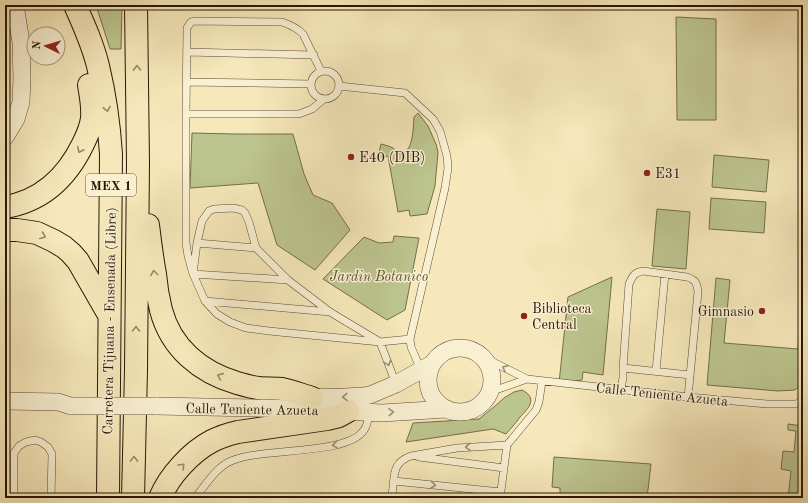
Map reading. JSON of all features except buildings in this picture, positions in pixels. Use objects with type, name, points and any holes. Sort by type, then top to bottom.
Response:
[{"type":"highway","points":[[5,207],[28,201],[44,192],[56,182],[66,173],[77,158],[88,135],[92,112],[89,81],[86,64],[66,5]]},
{"type":"highway","name":"Carretera Tijuana - Ensenada (Libre)","points":[[76,5],[98,64],[110,129],[108,498]]},
{"type":"highway","name":"Carretera Tijuana - Ensenada (Libre)","points":[[133,497],[138,163],[136,5]]},
{"type":"highway","points":[[138,163],[161,311],[167,326],[184,352],[195,363],[206,370],[236,383],[258,388],[282,389],[312,398]]},
{"type":"highway","points":[[5,191],[28,201]]},
{"type":"highway","points":[[5,230],[37,233],[54,241],[67,250],[78,261],[110,315]]},
{"type":"highway","points":[[160,498],[168,481],[182,465],[204,446],[213,441],[238,432],[327,419],[348,412]]},
{"type":"street","points":[[5,138],[16,120],[21,102],[21,42],[15,5]]},
{"type":"street","points":[[156,401],[364,396],[396,384],[427,367],[446,350],[456,347],[475,351],[489,364],[492,373],[490,392],[485,401],[477,408],[467,412],[457,412],[447,409],[440,405],[432,395],[428,385],[427,367]]},
{"type":"street","name":"Calle Teniente Azueta","points":[[5,401],[156,401],[382,413],[447,409]]},
{"type":"lane","points":[[321,71],[303,34],[292,25],[282,22],[191,22],[188,28],[186,82],[186,243],[193,274],[204,301],[217,314],[230,322],[246,328],[380,342],[410,339]]},
{"type":"lane","points":[[187,52],[314,55]]},
{"type":"lane","points":[[326,70],[332,72],[339,80],[338,91],[330,98],[324,99],[319,97],[312,89],[311,84],[313,78],[321,71],[326,70]]},
{"type":"lane","points":[[186,82],[311,84]]},
{"type":"lane","points":[[339,86],[405,93],[433,119],[440,131],[446,150],[448,168],[445,188],[410,339],[411,347],[427,367]]},
{"type":"lane","points":[[186,114],[299,114],[312,110],[324,99]]},
{"type":"lane","points":[[193,274],[197,243],[202,221],[209,211],[214,209],[242,210],[249,222],[256,248],[288,280],[330,312],[380,342],[396,384]]},
{"type":"lane","points":[[197,243],[256,248]]},
{"type":"lane","points":[[621,390],[630,284],[632,276],[637,272],[642,271],[687,277],[693,279],[697,284],[698,292],[688,397]]},
{"type":"lane","points":[[193,274],[288,280]]},
{"type":"lane","points":[[656,371],[665,274]]},
{"type":"lane","points":[[204,301],[330,312]]},
{"type":"lane","name":"Calle Teniente Azueta","points":[[483,357],[527,379],[542,381],[767,404],[800,404],[803,398]]},
{"type":"lane","points":[[623,368],[690,374]]},
{"type":"lane","name":"Calle Teniente Azueta","points":[[490,392],[527,379]]},
{"type":"lane","points":[[394,481],[501,495],[507,445],[536,410],[539,402],[542,381]]},
{"type":"lane","points":[[195,498],[216,472],[233,460],[324,447],[348,442],[356,438],[364,431],[368,423],[369,412]]},
{"type":"lane","points":[[14,498],[14,453],[19,446],[26,442],[35,440],[48,447],[52,454],[51,498]]},
{"type":"lane","points":[[394,498],[392,495],[395,468],[405,458],[457,448],[507,445]]},
{"type":"lane","points":[[411,456],[504,468]]},
{"type":"green space","points":[[96,5],[122,5],[121,49],[110,49]]},
{"type":"green space","points":[[676,17],[716,19],[716,120],[677,120]]},
{"type":"green space","points":[[418,113],[428,126],[438,152],[435,186],[427,214],[410,216],[409,210],[398,212],[388,156],[378,157],[381,144],[393,148],[398,152],[407,150],[412,140],[414,117]]},
{"type":"green space","points":[[192,133],[293,134],[304,174],[313,195],[332,203],[350,230],[315,270],[277,245],[258,183],[190,188]]},
{"type":"green space","points":[[714,155],[769,160],[766,192],[712,187]]},
{"type":"green space","points":[[711,198],[766,202],[764,233],[709,229]]},
{"type":"green space","points":[[657,209],[690,212],[686,269],[652,266]]},
{"type":"green space","name":"Jardin Botanico","points":[[394,236],[419,238],[405,310],[387,320],[323,279],[364,237],[379,243],[393,242]]},
{"type":"green space","points":[[612,277],[603,375],[583,372],[582,380],[559,383],[568,297]]},
{"type":"green space","points":[[716,278],[730,280],[724,343],[798,349],[800,325],[803,325],[803,383],[795,390],[778,391],[707,385]]},
{"type":"green space","points":[[522,390],[530,396],[531,400],[529,407],[506,434],[493,429],[406,442],[413,423],[479,419],[504,398],[514,392]]},
{"type":"green space","points":[[788,424],[803,426],[803,498],[788,498],[791,471],[781,469],[783,451],[794,452],[796,431],[788,430]]},
{"type":"green space","points":[[554,457],[651,464],[647,498],[560,498],[560,488],[552,487]]},
{"type":"place","name":"E40 (DIB)","points":[[351,157]]},
{"type":"place","name":"E31","points":[[647,173]]},
{"type":"place","name":"Gimnasio","points":[[762,311]]},
{"type":"place","name":"Biblioteca Central","points":[[524,316]]}]
